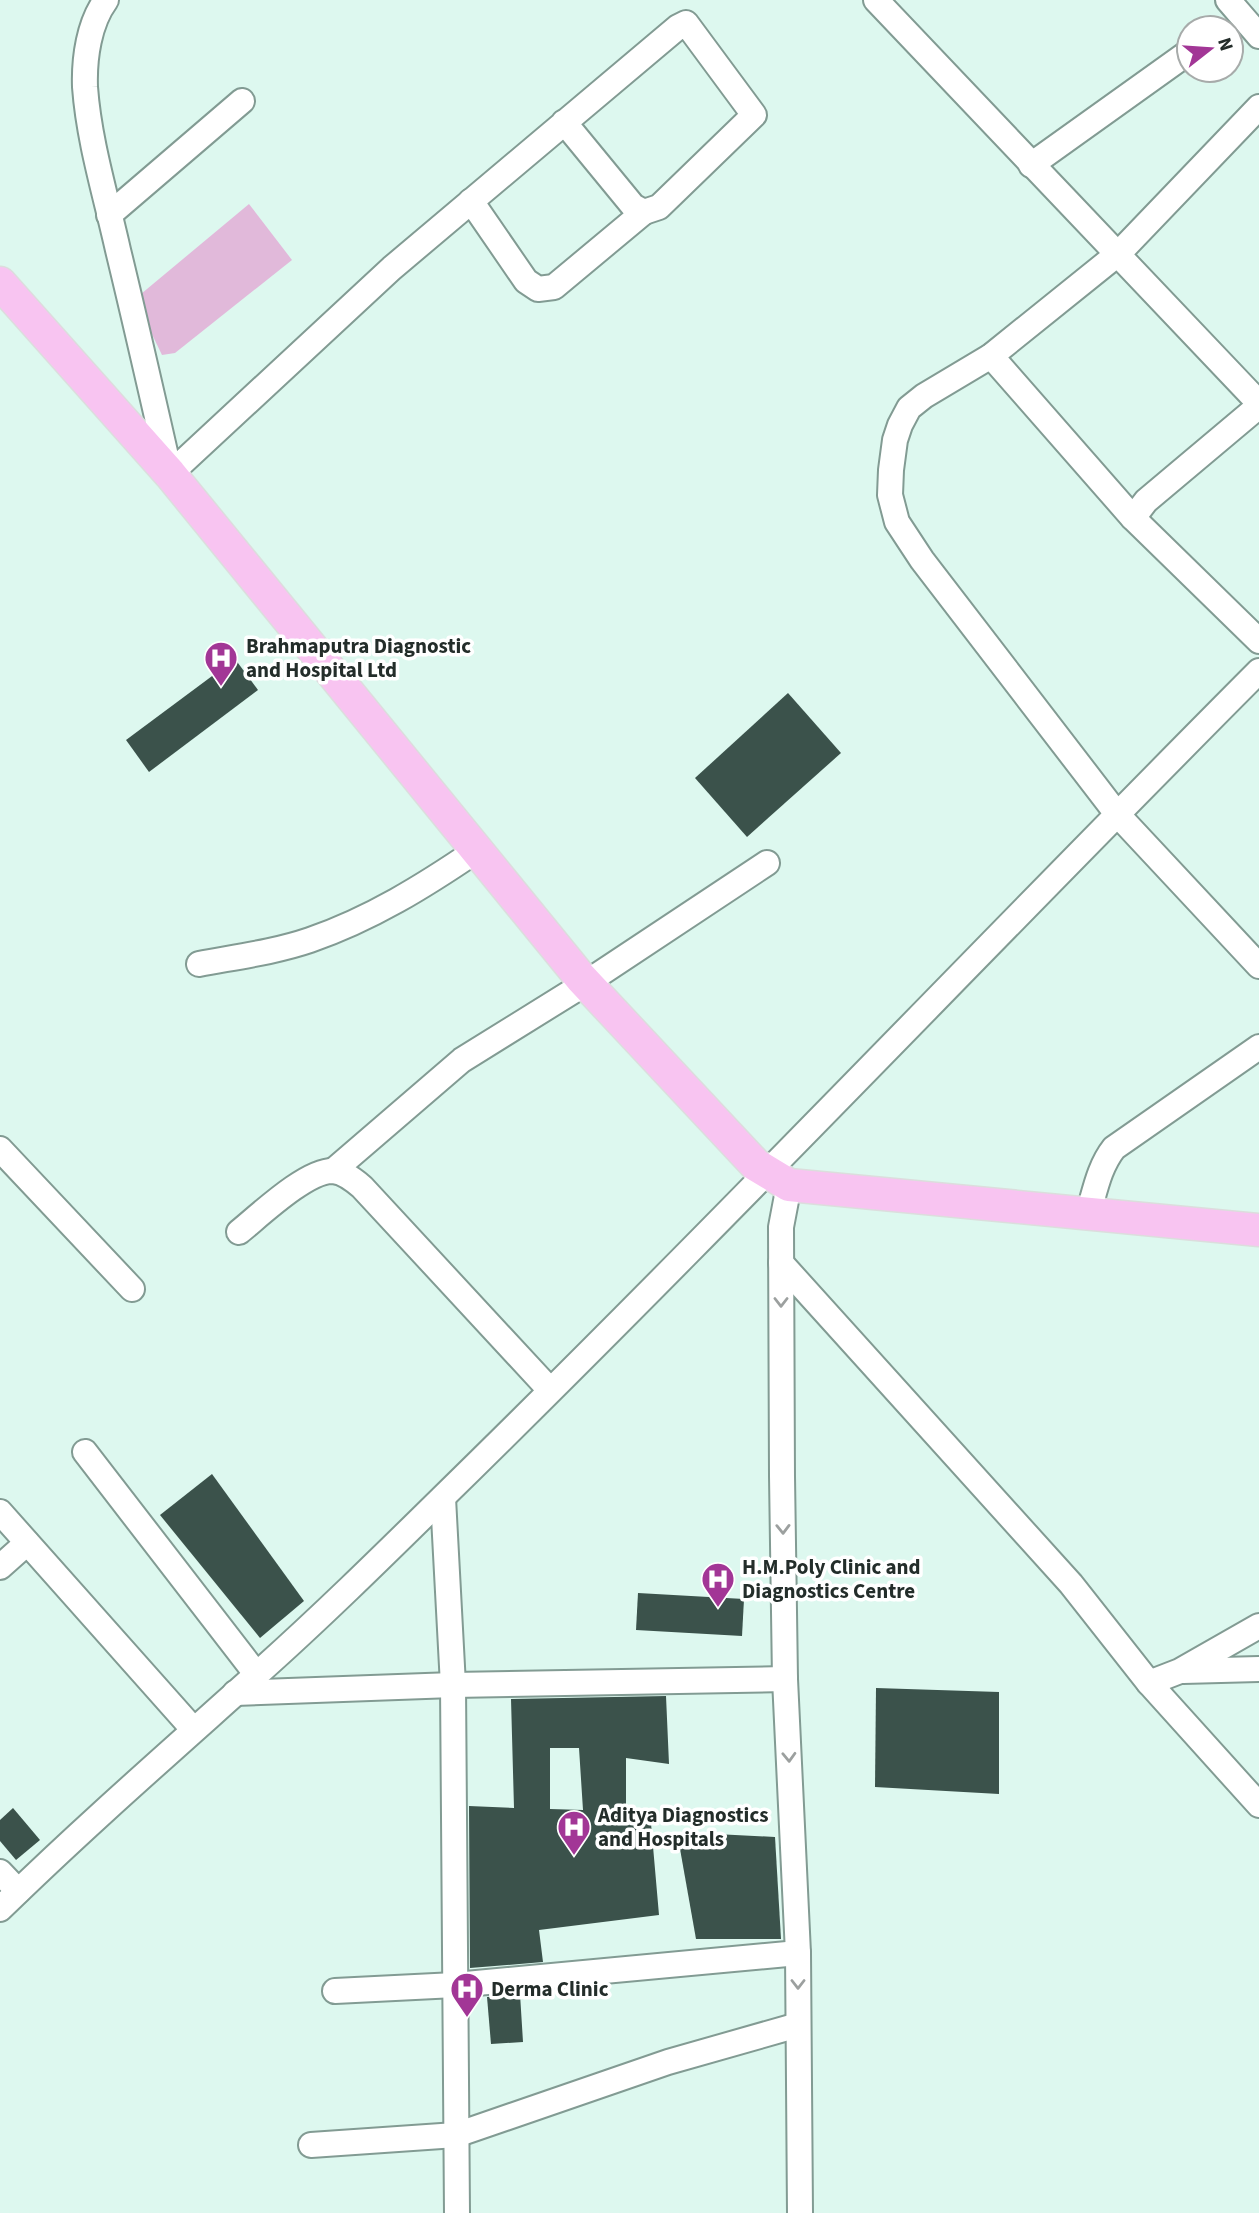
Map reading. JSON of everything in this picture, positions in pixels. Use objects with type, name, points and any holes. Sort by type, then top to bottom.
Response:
[{"type":"main road","points":[[0,284],[170,474],[586,983],[755,1165],[778,1180],[1259,1230]]},
{"type":"street","points":[[106,0],[92,28],[86,53],[85,87],[94,147],[170,474],[392,268],[564,122],[678,27],[686,23],[754,115],[659,207],[644,212],[554,287],[538,289],[526,281],[471,201]]},
{"type":"street","points":[[877,0],[1259,404],[1146,501],[1133,518]]},
{"type":"street","points":[[1245,25],[1259,36]]},
{"type":"street","points":[[1031,165],[1175,62]]},
{"type":"street","points":[[109,215],[242,101]]},
{"type":"street","points":[[1259,107],[1119,253],[991,356],[924,396],[909,408],[900,425],[891,470],[890,495],[893,512],[903,534],[1117,814],[1259,967]]},
{"type":"street","points":[[564,122],[633,206],[644,212]]},
{"type":"street","points":[[991,356],[1133,518],[1259,641]]},
{"type":"street","points":[[0,1909],[193,1729],[257,1675],[443,1498],[550,1390],[778,1180],[1117,814],[1259,671]]},
{"type":"street","points":[[199,964],[307,941],[336,930],[381,910],[477,850]]},
{"type":"street","points":[[239,1232],[303,1181],[333,1171],[462,1060],[482,1046],[586,983],[767,863]]},
{"type":"street","points":[[1088,1214],[1100,1173],[1114,1148],[1259,1047]]},
{"type":"street","points":[[0,1149],[132,1289]]},
{"type":"street","points":[[333,1171],[349,1177],[362,1187],[550,1390]]},
{"type":"street","points":[[778,1180],[781,1227],[785,1679],[797,1953],[800,2213]]},
{"type":"street","points":[[781,1263],[1071,1584],[1149,1683],[1259,1805]]},
{"type":"street","points":[[85,1452],[257,1675]]},
{"type":"street","points":[[443,1498],[453,1685],[457,2213]]},
{"type":"street","points":[[0,1512],[193,1729]]},
{"type":"street","points":[[0,1567],[27,1543]]},
{"type":"street","points":[[1149,1683],[1180,1671],[1259,1626]]},
{"type":"street","points":[[1180,1671],[1259,1670]]},
{"type":"street","points":[[235,1693],[453,1685],[785,1679]]},
{"type":"street","points":[[0,1872],[18,1891]]},
{"type":"street","points":[[335,1991],[455,1985],[797,1953]]},
{"type":"street","points":[[312,2146],[456,2134],[668,2062],[798,2025]]},
{"type":"shaded area","points":[[249,204],[292,260],[175,353],[162,355],[135,299]]},
{"type":"building","points":[[235,659],[258,690],[149,772],[126,740]]},
{"type":"building","points":[[788,693],[841,753],[747,837],[695,778]]},
{"type":"building","points":[[212,1474],[304,1601],[260,1638],[160,1515]]},
{"type":"building","points":[[638,1593],[744,1599],[742,1636],[636,1630]]},
{"type":"building","points":[[876,1688],[999,1692],[999,1794],[875,1787]]},
{"type":"building","points":[[666,1696],[669,1764],[626,1758],[626,1811],[650,1812],[659,1915],[539,1930],[543,1962],[470,1968],[469,1806],[514,1808],[511,1699]],"holes":[[[550,1748],[579,1748],[583,1810],[550,1809]]]},
{"type":"building","points":[[13,1808],[40,1840],[16,1860],[0,1841],[0,1820]]},
{"type":"building","points":[[677,1832],[775,1837],[781,1939],[696,1939]]},
{"type":"building","points":[[520,1994],[523,2042],[491,2044],[487,1997]]},
{"type":"place","name":"Brahmaputra Diagnostic and Hospital Ltd","points":[[221,688]]},
{"type":"place","name":"H.M.Poly Clinic and Diagnostics Centre","points":[[718,1609]]},
{"type":"place","name":"Aditya Diagnostics and Hospitals","points":[[574,1857]]},
{"type":"place","name":"Derma Clinic","points":[[467,2019]]}]
